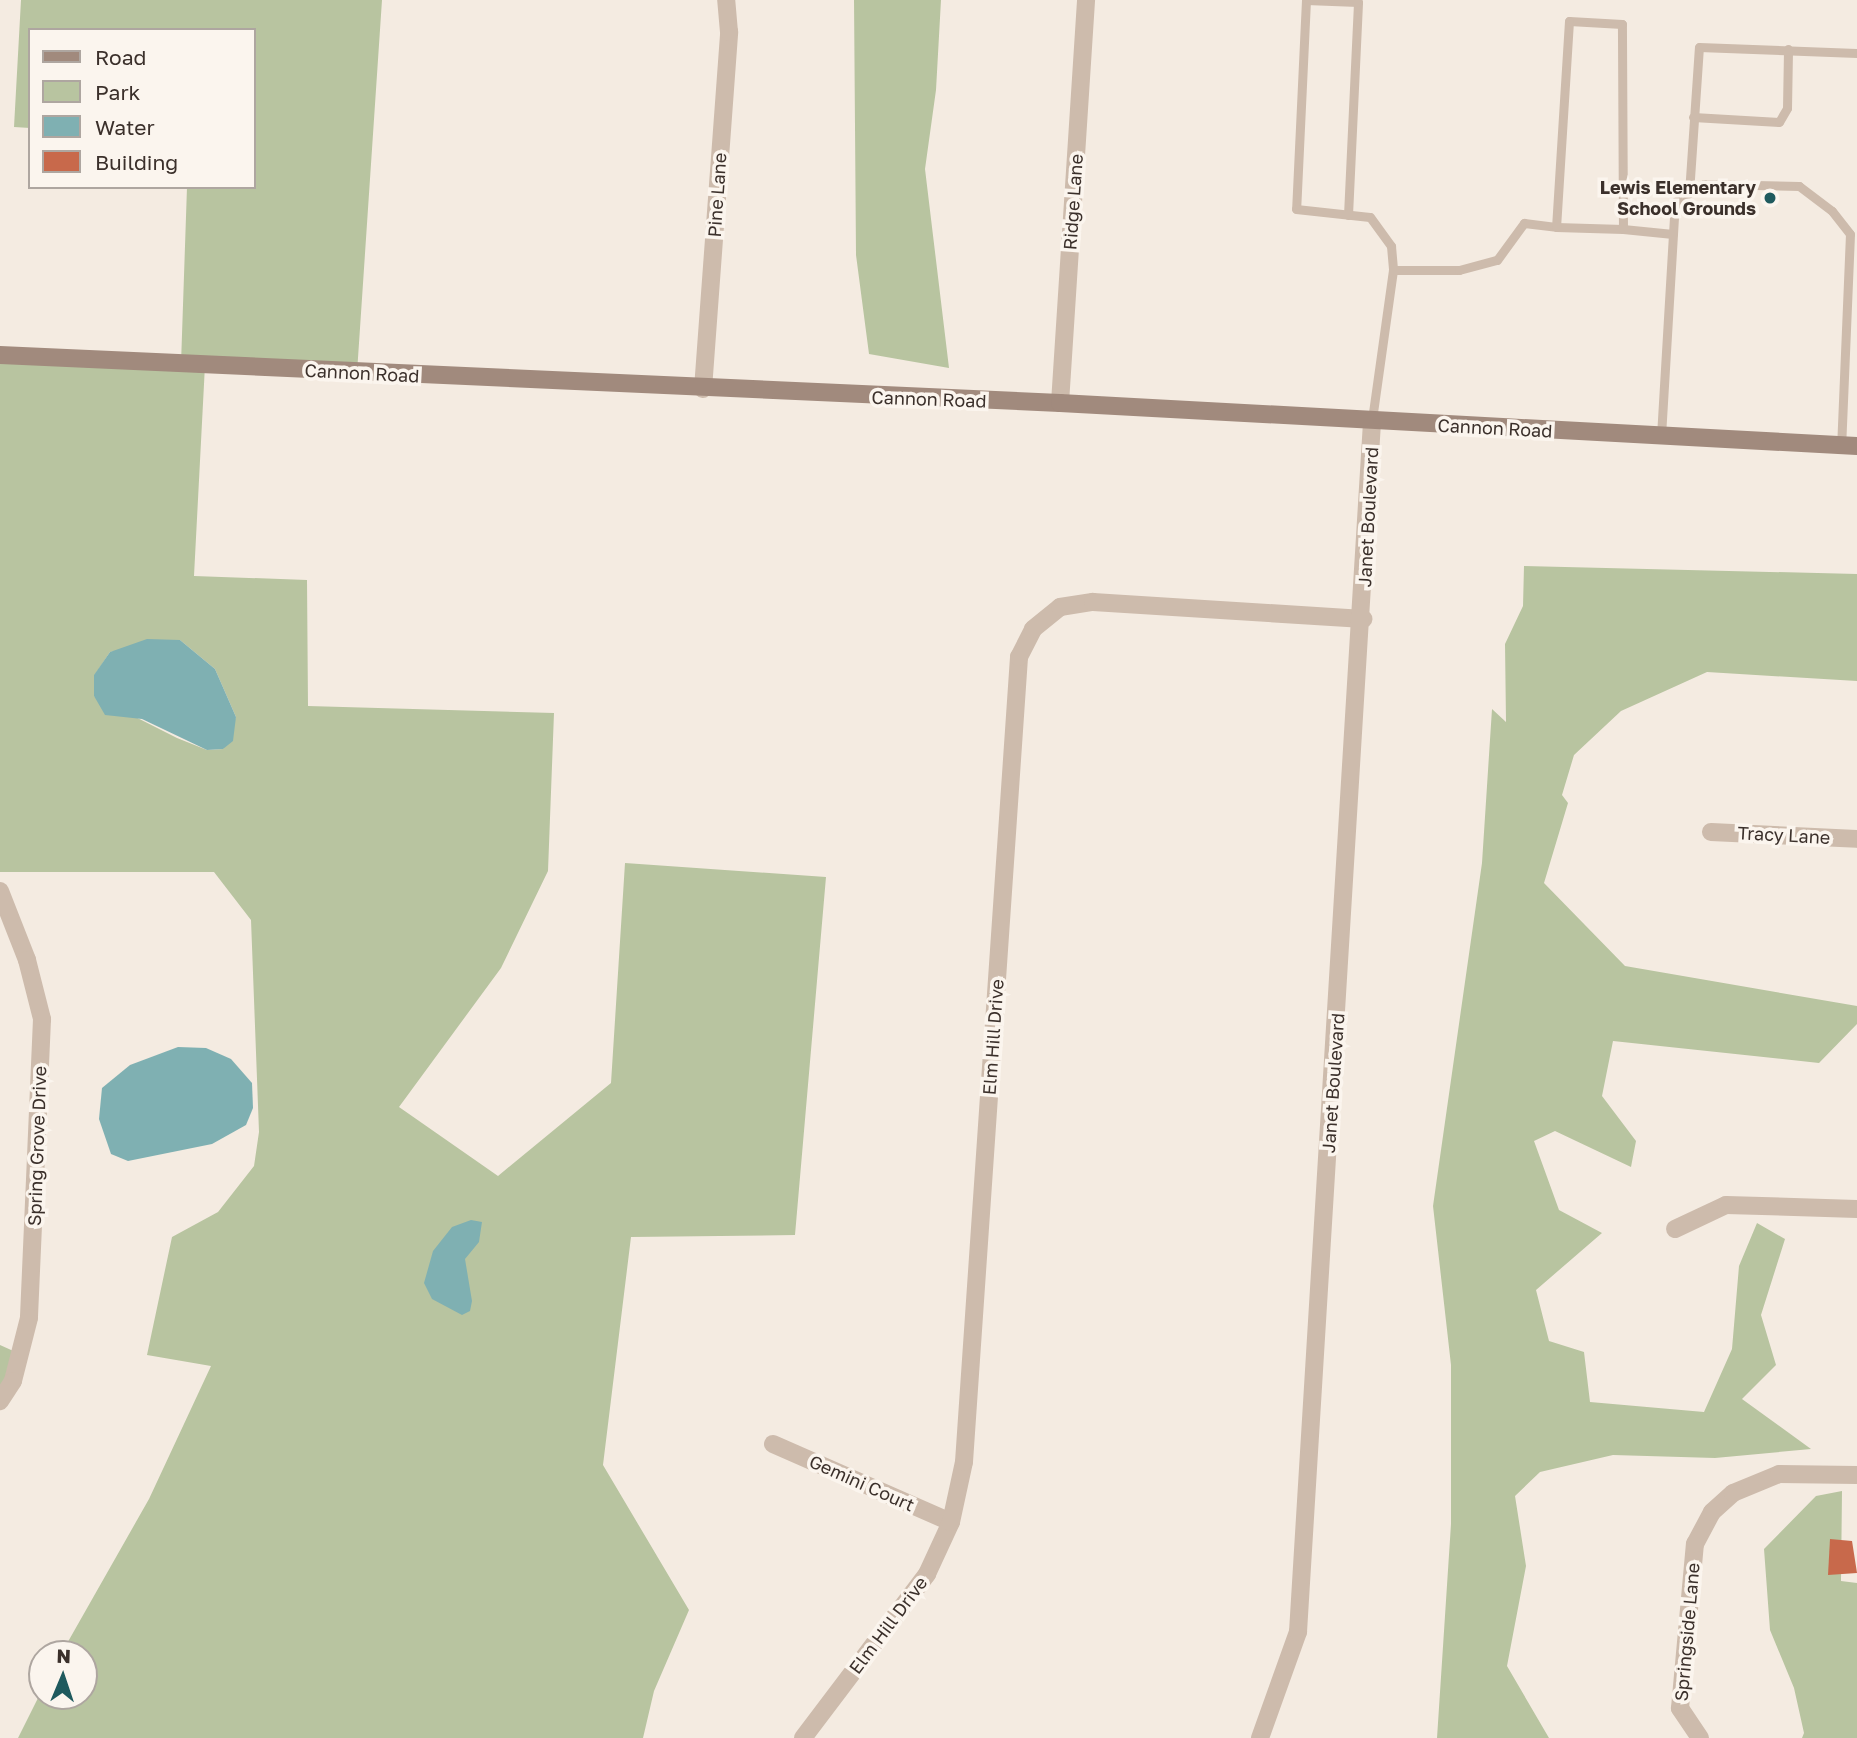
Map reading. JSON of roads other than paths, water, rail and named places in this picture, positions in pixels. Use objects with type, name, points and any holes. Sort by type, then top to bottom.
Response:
[{"type":"main road","name":"Cannon Road","points":[[0,355],[703,389],[1060,403],[1849,446]]},
{"type":"street","name":"Pine Lane","points":[[703,389],[729,32],[726,0]]},
{"type":"street","name":"Ridge Lane","points":[[1060,403],[1086,0]]},
{"type":"street","name":"Janet Boulevard","points":[[1260,1738],[1298,1632],[1363,619],[1372,422]]},
{"type":"street","name":"Elm Hill Drive","points":[[803,1738],[927,1574],[951,1522],[964,1462],[1019,657],[1034,629],[1060,607],[1093,602],[1363,619]]},
{"type":"street","name":"Tracy Lane","points":[[1711,832],[1857,839]]},
{"type":"street","name":"Spring Grove Drive","points":[[0,891],[27,960],[42,1019],[29,1318],[12,1381],[0,1401]]},
{"type":"street","points":[[1675,1229],[1727,1205],[1857,1209]]},
{"type":"street","name":"Gemini Court","points":[[773,1444],[951,1522]]},
{"type":"street","name":"Springside Lane","points":[[1700,1738],[1680,1708],[1695,1544],[1713,1512],[1733,1493],[1779,1474],[1857,1475]]},
{"type":"lane","points":[[1348,215],[1358,2],[1306,0],[1296,209],[1370,218],[1391,246],[1393,270],[1372,422]]},
{"type":"lane","points":[[1556,227],[1569,21],[1622,24],[1623,229]]},
{"type":"lane","points":[[1689,193],[1699,47],[1857,53]]},
{"type":"lane","points":[[1693,117],[1779,122],[1787,108],[1788,49]]},
{"type":"lane","points":[[1661,436],[1675,202],[1704,184],[1798,186],[1832,211],[1850,234],[1849,446]]},
{"type":"lane","points":[[1393,270],[1459,270],[1497,260],[1524,223],[1673,234]]},
{"type":"water","points":[[147,639],[180,640],[215,669],[236,717],[233,741],[223,749],[207,750],[142,719],[105,715],[94,696],[94,675],[110,652]]},
{"type":"water","points":[[178,1047],[206,1048],[231,1059],[252,1083],[253,1108],[246,1125],[212,1144],[128,1161],[111,1154],[99,1119],[102,1088],[130,1065]]},
{"type":"water","points":[[471,1220],[482,1222],[479,1242],[465,1259],[472,1301],[470,1311],[462,1315],[432,1299],[424,1283],[433,1251],[452,1227]]},
{"type":"place","name":"Lewis Elementary School Grounds","points":[[1770,198]]}]
